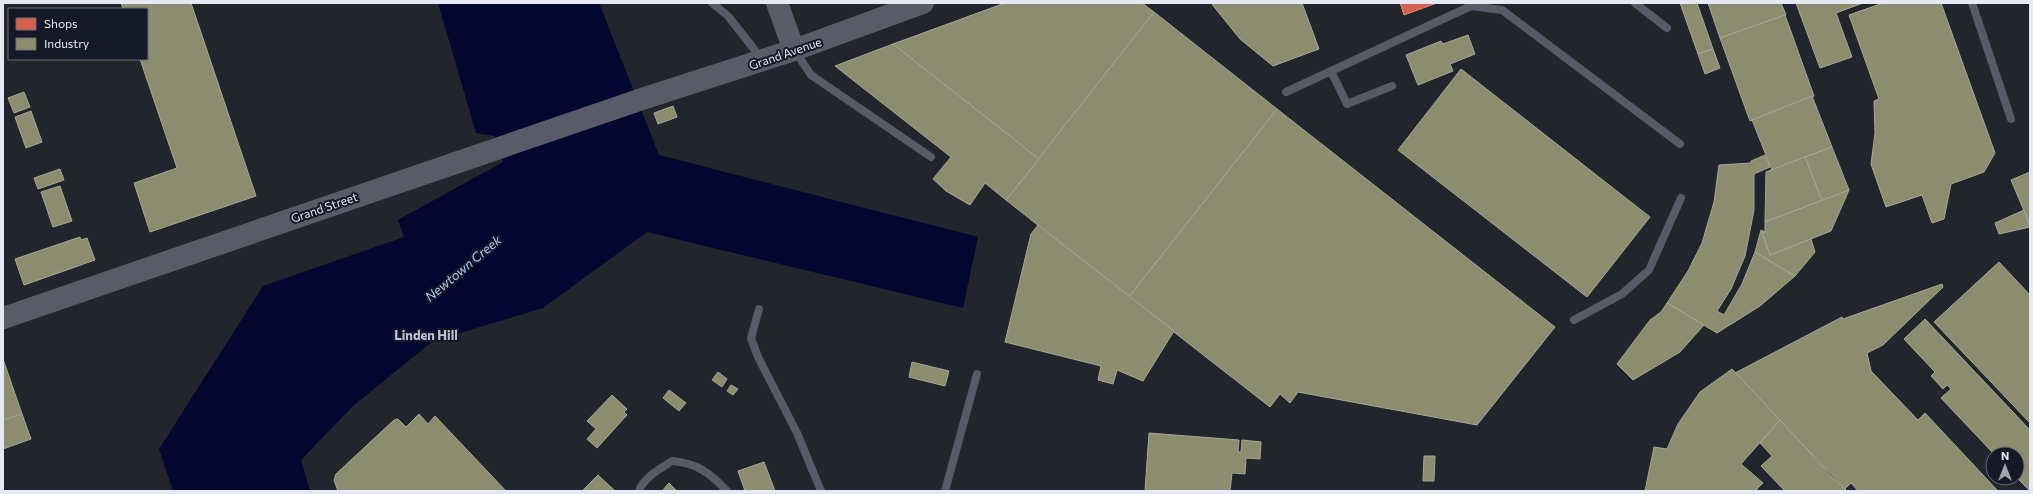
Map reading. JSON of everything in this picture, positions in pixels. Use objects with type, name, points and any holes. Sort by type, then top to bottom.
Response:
[{"type":"main road","points":[[777,3],[794,50]]},
{"type":"main road","name":"Grand Avenue","points":[[645,98],[794,50],[923,3]]},
{"type":"main road","name":"Grand Street","points":[[4,316],[645,98]]},
{"type":"lane","points":[[712,3],[728,16],[763,60]]},
{"type":"lane","points":[[1635,3],[1667,28]]},
{"type":"lane","points":[[1972,3],[2011,119]]},
{"type":"lane","points":[[1286,92],[1474,4],[1502,10],[1680,144]]},
{"type":"lane","points":[[794,50],[811,75],[931,157]]},
{"type":"lane","points":[[1331,71],[1348,104],[1392,86]]},
{"type":"lane","points":[[1574,320],[1622,294],[1649,270],[1681,198]]},
{"type":"lane","points":[[760,309],[751,338],[758,357],[797,434],[821,491]]},
{"type":"lane","points":[[945,491],[977,374]]},
{"type":"lane","points":[[639,491],[656,471],[672,461],[689,463],[714,478],[727,491]]},
{"type":"water","name":"Newtown Creek","points":[[438,3],[599,3],[659,155],[978,237],[963,308],[647,232],[543,308],[433,341],[353,406],[301,460],[310,491],[173,491],[159,449],[263,286],[404,237],[398,220],[503,162],[494,136],[476,133]]},
{"type":"building: Shops","points":[[1400,3],[1437,3],[1404,15]]},
{"type":"building: Industry","points":[[121,3],[191,3],[256,196],[150,232],[134,183],[177,168],[140,60],[148,60],[148,8],[123,8]]},
{"type":"building: Industry","points":[[1005,3],[1142,3],[1154,12],[1039,159],[893,44]]},
{"type":"building: Industry","points":[[1211,3],[1302,3],[1319,49],[1273,66],[1240,39]]},
{"type":"building: Industry","points":[[1680,3],[1697,3],[1713,49],[1698,54]]},
{"type":"building: Industry","points":[[1708,3],[1781,3],[1786,15],[1720,38]]},
{"type":"building: Industry","points":[[1796,3],[1863,3],[1836,13],[1852,57],[1820,68]]},
{"type":"building: Industry","points":[[1883,3],[1941,3],[1995,153],[1984,172],[1951,184],[1944,219],[1932,223],[1922,195],[1886,207],[1871,164],[1875,133],[1874,101],[1879,99],[1849,15]]},
{"type":"building: Industry","points":[[1154,12],[1277,109],[1129,297],[1006,200]]},
{"type":"building: Industry","points":[[1785,15],[1814,96],[1750,121],[1720,38]]},
{"type":"building: Industry","points":[[1468,35],[1475,54],[1450,64],[1453,71],[1418,85],[1406,55],[1441,41],[1443,44]]},
{"type":"building: Industry","points":[[893,44],[1039,159],[1006,200],[985,183],[970,205],[946,191],[933,179],[951,157],[835,66]]},
{"type":"building: Industry","points":[[1713,49],[1720,68],[1705,74],[1698,54]]},
{"type":"building: Industry","points":[[1461,69],[1650,217],[1587,297],[1398,150]]},
{"type":"building: Industry","points":[[24,92],[30,107],[14,113],[8,98]]},
{"type":"building: Industry","points":[[1812,96],[1832,147],[1772,170],[1752,120]]},
{"type":"building: Industry","points":[[673,106],[677,117],[658,124],[654,113]]},
{"type":"building: Industry","points":[[1277,109],[1555,327],[1477,425],[1298,392],[1290,403],[1280,394],[1270,407],[1129,297]]},
{"type":"building: Industry","points":[[31,111],[42,142],[26,148],[15,117]]},
{"type":"building: Industry","points":[[1832,147],[1849,190],[1822,201],[1805,157]]},
{"type":"building: Industry","points":[[1765,155],[1770,167],[1754,174],[1754,210],[1745,256],[1731,289],[1717,311],[1724,315],[1742,284],[1755,252],[1795,276],[1760,306],[1717,333],[1667,303],[1688,271],[1702,243],[1714,202],[1719,165],[1751,163],[1751,161]]},
{"type":"building: Industry","points":[[1805,157],[1822,201],[1765,222],[1766,172]]},
{"type":"building: Industry","points":[[60,169],[64,180],[38,189],[34,178]]},
{"type":"building: Industry","points":[[2030,172],[2030,225],[2011,180]]},
{"type":"building: Industry","points":[[60,186],[72,221],[53,227],[41,192]]},
{"type":"building: Industry","points":[[1849,190],[1831,231],[1770,255],[1762,233],[1765,232],[1765,222]]},
{"type":"building: Industry","points":[[2024,210],[2030,227],[1999,234],[1995,223]]},
{"type":"building: Industry","points":[[1038,225],[1174,331],[1143,381],[1117,370],[1113,384],[1098,380],[1101,366],[1005,342],[1031,234]]},
{"type":"building: Industry","points":[[1761,230],[1765,232],[1762,233],[1770,255],[1811,239],[1815,252],[1795,276],[1755,252]]},
{"type":"building: Industry","points":[[80,237],[81,240],[87,238],[95,260],[24,285],[15,259]]},
{"type":"building: Industry","points":[[1999,262],[2030,295],[2030,423],[1934,322]]},
{"type":"building: Industry","points":[[1942,284],[1943,287],[1883,345],[1867,353],[1871,371],[1918,420],[1925,413],[1985,477],[1985,486],[1993,486],[1998,491],[1858,491],[1851,483],[1845,489],[1735,373],[1842,317],[1843,319]]},
{"type":"building: Industry","points":[[1667,303],[1704,325],[1680,352],[1633,380],[1617,364],[1650,320],[1661,312]]},
{"type":"building: Industry","points":[[1925,319],[2030,430],[2030,491],[2025,486],[2025,446],[1986,446],[1941,398],[1951,389],[1947,385],[1943,389],[1931,376],[1935,372],[1904,339]]},
{"type":"building: Industry","points":[[3,359],[22,414],[3,420]]},
{"type":"building: Industry","points":[[912,362],[949,371],[945,386],[909,377]]},
{"type":"building: Industry","points":[[1732,369],[1780,420],[1741,464],[1763,483],[1755,491],[1645,491],[1654,447],[1667,449],[1678,424],[1700,392]]},
{"type":"building: Industry","points":[[718,372],[727,379],[722,387],[712,380]]},
{"type":"building: Industry","points":[[731,385],[738,389],[733,395],[727,391]]},
{"type":"building: Industry","points":[[669,390],[686,403],[679,411],[663,398]]},
{"type":"building: Industry","points":[[612,395],[627,409],[624,412],[627,415],[597,448],[587,439],[596,429],[587,421]]},
{"type":"building: Industry","points":[[22,414],[31,439],[3,449],[3,420]]},
{"type":"building: Industry","points":[[419,414],[428,424],[435,416],[506,491],[338,491],[334,480],[336,474],[394,420],[398,419],[406,427]]},
{"type":"building: Industry","points":[[1780,420],[1832,477],[1847,491],[1785,491],[1761,466],[1772,456],[1760,443]]},
{"type":"building: Industry","points":[[1149,433],[1239,440],[1238,452],[1241,452],[1242,440],[1261,442],[1260,459],[1246,458],[1245,474],[1232,473],[1230,491],[1145,491]]},
{"type":"building: Industry","points":[[1424,456],[1435,456],[1434,481],[1423,481]]},
{"type":"building: Industry","points":[[764,462],[775,491],[745,491],[738,471]]},
{"type":"building: Industry","points":[[598,475],[615,491],[582,491]]},
{"type":"building: Industry","points":[[669,483],[677,491],[662,491]]},
{"type":"district","name":"Linden Hill","points":[[426,335]]}]
